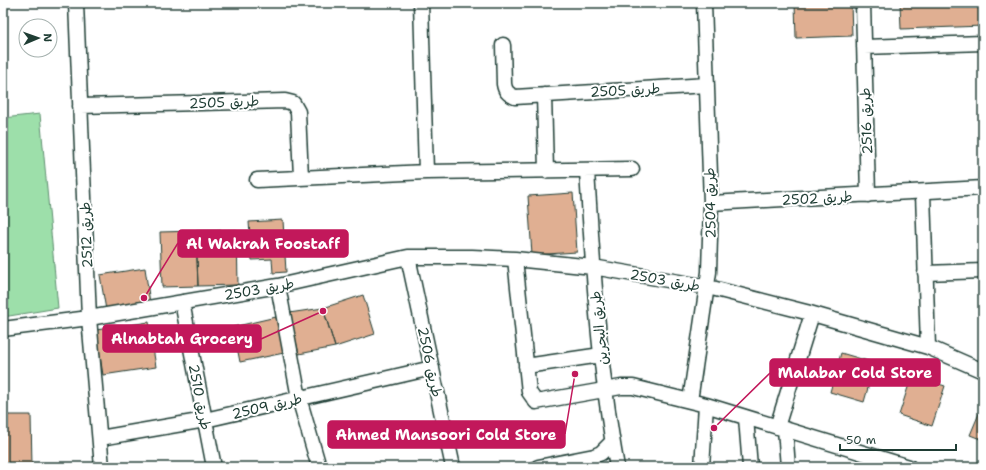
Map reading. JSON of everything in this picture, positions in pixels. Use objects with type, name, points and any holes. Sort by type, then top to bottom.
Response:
[{"type":"street","name":"طريق 2512","points":[[76,3],[89,318],[102,467]]},
{"type":"street","points":[[422,3],[426,172]]},
{"type":"street","name":"طريق 2504","points":[[690,401],[708,287],[711,203],[704,3]]},
{"type":"street","name":"طريق 2516","points":[[863,3],[868,195]]},
{"type":"street","points":[[864,46],[983,43]]},
{"type":"street","name":"طريق 2505","points":[[503,45],[505,90],[509,95],[515,97],[707,86]]},
{"type":"street","points":[[544,95],[546,171]]},
{"type":"street","name":"طريق 2505","points":[[80,106],[285,101],[294,103],[298,112],[301,177]]},
{"type":"street","points":[[257,180],[426,172],[632,169]]},
{"type":"street","points":[[587,170],[593,266]]},
{"type":"street","name":"طريق 2502","points":[[711,203],[983,188]]},
{"type":"street","points":[[923,192],[928,347]]},
{"type":"street","name":"طريق 2503","points":[[3,329],[89,318],[278,286],[408,257],[472,257],[593,266],[708,287],[812,314],[928,347],[983,371]]},
{"type":"street","name":"طريق 2506","points":[[408,257],[453,467]]},
{"type":"street","points":[[515,259],[529,392],[536,402],[605,390],[633,387],[690,401],[909,467]]},
{"type":"street","name":"طريق البحرين","points":[[593,266],[605,390],[617,467]]},
{"type":"street","points":[[925,273],[983,271]]},
{"type":"street","points":[[278,286],[299,398],[319,467]]},
{"type":"street","name":"طريق 2510","points":[[182,302],[214,467]]},
{"type":"street","points":[[788,467],[781,428],[812,314]]},
{"type":"street","points":[[526,366],[602,354]]},
{"type":"street","name":"طريق 2509","points":[[100,438],[205,420],[432,368]]},
{"type":"street","points":[[702,467],[706,406]]},
{"type":"street","points":[[746,418],[750,467]]},
{"type":"street","points":[[543,466],[594,456],[601,453],[612,442]]},
{"type":"green space","points":[[40,114],[58,308],[3,317],[3,118]]},
{"type":"building","points":[[795,3],[851,3],[852,36],[796,38]]},
{"type":"building","points":[[900,3],[983,3],[983,26],[901,29]]},
{"type":"building","points":[[573,193],[577,252],[532,255],[528,196]]},
{"type":"building","points":[[283,220],[286,272],[273,273],[272,259],[252,260],[249,222]]},
{"type":"building","points":[[237,230],[238,285],[198,286],[196,231]]},
{"type":"building","points":[[196,231],[198,286],[162,287],[160,232]]},
{"type":"building","points":[[145,268],[150,303],[106,310],[100,275]]},
{"type":"building","points":[[363,295],[375,334],[335,347],[323,308]]},
{"type":"building","points":[[323,308],[335,347],[299,354],[289,313]]},
{"type":"building","points":[[276,317],[284,353],[240,362],[233,327]]},
{"type":"building","points":[[149,322],[156,367],[103,375],[96,330]]},
{"type":"building","points":[[841,353],[875,363],[864,402],[830,392]]},
{"type":"building","points":[[912,375],[945,386],[932,426],[899,415]]},
{"type":"building","points":[[983,404],[983,440],[970,435]]},
{"type":"building","points":[[3,415],[31,415],[32,467],[3,467]]},
{"type":"place","name":"Al Wakrah Foostaff","points":[[144,298]]},
{"type":"place","name":"Alnabtah Grocery","points":[[323,311]]},
{"type":"place","name":"Ahmed Mansoori Cold Store","points":[[575,374]]},
{"type":"place","name":"Malabar Cold Store","points":[[714,428]]}]
